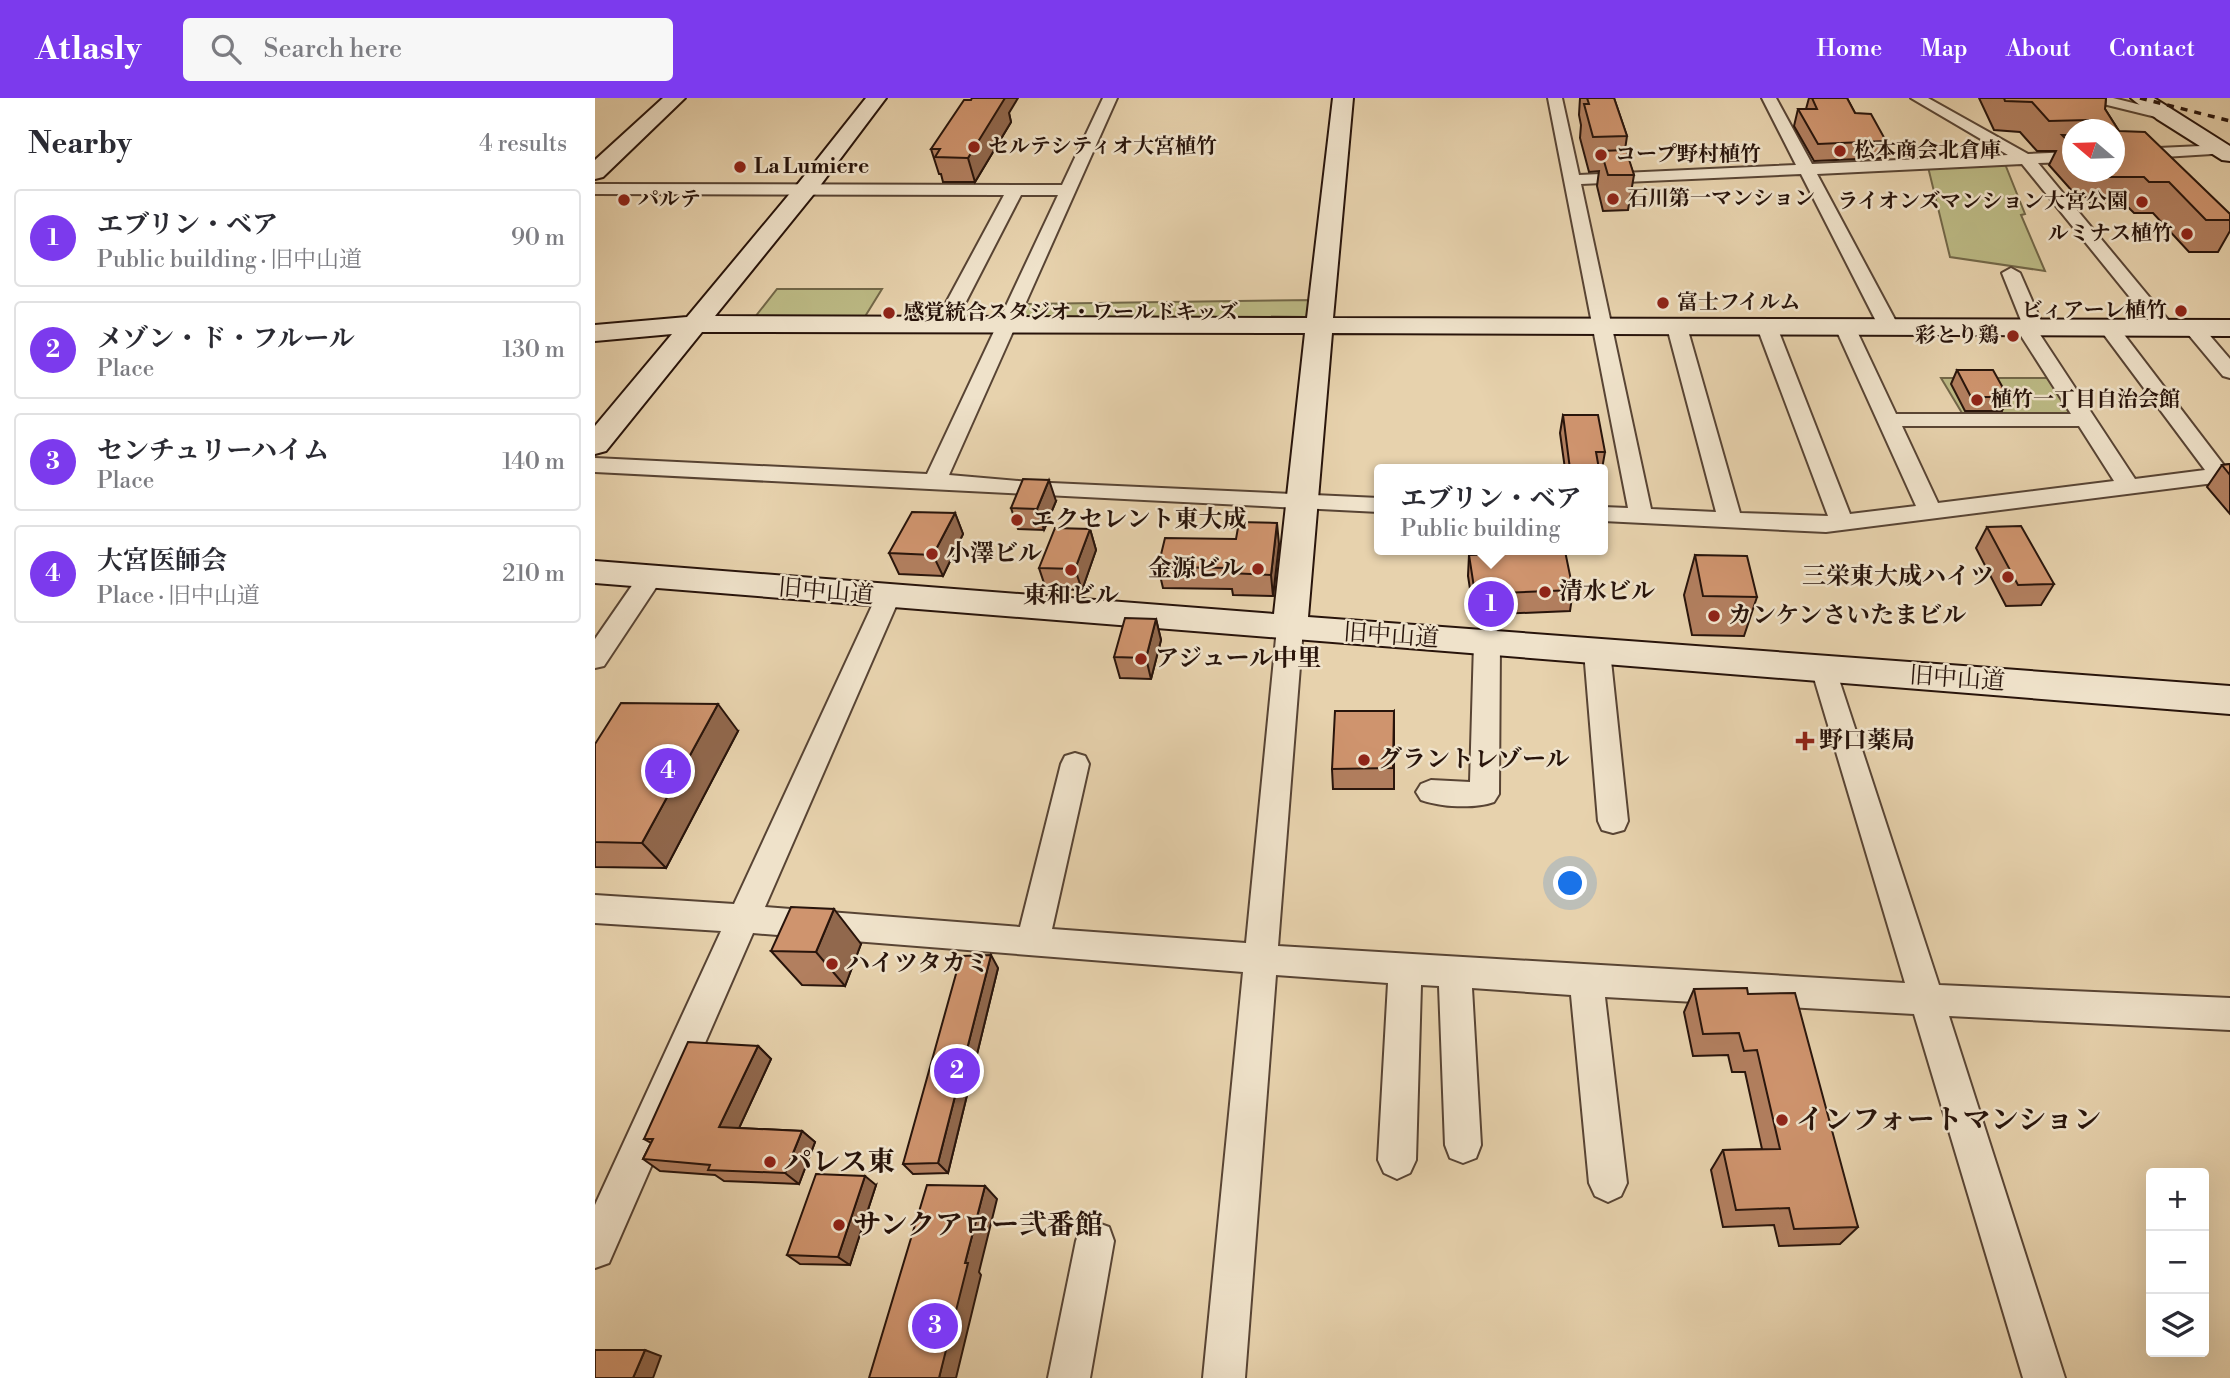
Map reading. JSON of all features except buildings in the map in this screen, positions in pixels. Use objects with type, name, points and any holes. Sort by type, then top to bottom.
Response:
[{"type":"street","points":[[595,172],[675,98]]},
{"type":"street","points":[[595,445],[805,190],[876,98]]},
{"type":"street","points":[[935,481],[1110,98]]},
{"type":"street","points":[[1224,1378],[1301,501],[1343,98]]},
{"type":"street","points":[[1555,98],[1641,516]]},
{"type":"street","points":[[1769,98],[1889,327]]},
{"type":"street","points":[[1918,98],[2027,160],[2165,328]]},
{"type":"street","points":[[2095,98],[2164,115]]},
{"type":"street","points":[[2141,98],[2226,153]]},
{"type":"street","points":[[2125,155],[2226,153]]},
{"type":"street","points":[[1573,180],[2062,158]]},
{"type":"street","points":[[595,189],[1068,190]]},
{"type":"street","points":[[944,326],[1016,190]]},
{"type":"street","points":[[2011,273],[2030,328],[2129,487]]},
{"type":"street","points":[[595,333],[692,324],[2230,328]]},
{"type":"street","points":[[1677,327],[1730,520]]},
{"type":"street","points":[[1767,327],[1842,522]]},
{"type":"street","points":[[1845,327],[1931,513]]},
{"type":"street","points":[[2109,328],[2225,475]]},
{"type":"street","points":[[2193,328],[2230,372]]},
{"type":"street","points":[[1888,420],[2086,420]]},
{"type":"street","points":[[595,465],[1374,505]]},
{"type":"street","points":[[1608,514],[1842,522],[2225,475]]},
{"type":"street","name":"旧中山道","points":[[595,572],[2230,700]]},
{"type":"street","points":[[595,659],[651,577]]},
{"type":"street","points":[[595,1249],[888,597]]},
{"type":"street","points":[[1431,792],[1484,794],[1487,643]]},
{"type":"street","points":[[1597,651],[1613,821]]},
{"type":"street","points":[[1824,668],[2044,1378]]},
{"type":"street","points":[[1033,941],[1075,764]]},
{"type":"street","points":[[595,909],[1261,959],[1929,1001],[2230,1014]]},
{"type":"street","points":[[1397,1160],[1405,968]]},
{"type":"street","points":[[1455,971],[1463,1145]]},
{"type":"street","points":[[1586,979],[1608,1183]]},
{"type":"street","points":[[1069,1378],[1095,1241]]},
{"type":"shaded area","points":[[2005,164],[2025,214],[2021,215],[2045,271],[1950,257],[1928,167]]},
{"type":"shaded area","points":[[777,289],[882,289],[861,323],[751,322]]},
{"type":"shaded area","points":[[1313,300],[1311,323],[1015,322],[1025,304]]},
{"type":"shaded area","points":[[1941,378],[2053,378],[2078,418],[1965,418]]},
{"type":"railway","points":[[2140,98],[2230,121]]},
{"type":"place","name":"セルテシティオ大宮植竹","points":[[974,147]]},
{"type":"place","name":"松本商会北倉庫","points":[[1840,151]]},
{"type":"place","name":"コープ野村植竹","points":[[1601,155]]},
{"type":"place","name":"La Lumiere","points":[[740,167]]},
{"type":"place","name":"石川第一マンション","points":[[1613,199]]},
{"type":"place","name":"パルテ","points":[[624,200]]},
{"type":"place","name":"ライオンズマンション大宮公園","points":[[2142,202]]},
{"type":"place","name":"ルミナス植竹","points":[[2187,234]]},
{"type":"place","name":"富士フイルム","points":[[1663,303]]},
{"type":"place","name":"ビィアーレ植竹","points":[[2181,311]]},
{"type":"place","name":"感覚統合スタジオ・ワールドキッズ","points":[[889,313]]},
{"type":"place","name":"彩とり鶏","points":[[2013,336]]},
{"type":"place","name":"植竹一丁目自治会館","points":[[1977,400]]},
{"type":"place","name":"エクセレント東大成","points":[[1017,520]]},
{"type":"place","name":"小澤ビル","points":[[932,554]]},
{"type":"place","name":"金源ビル","points":[[1258,569]]},
{"type":"place","name":"東和ビル","points":[[1071,570]]},
{"type":"place","name":"三栄東大成ハイツ","points":[[2008,577]]},
{"type":"place","name":"清水ビル","points":[[1545,592]]},
{"type":"place","name":"エブリン・ベア","points":[[1491,604]]},
{"type":"place","name":"カンケンさいたまビル","points":[[1714,616]]},
{"type":"place","name":"アジュール中里","points":[[1141,659]]},
{"type":"place","name":"野口薬局","points":[[1805,741]]},
{"type":"place","name":"グラントレゾール","points":[[1364,760]]},
{"type":"place","name":"大宮医師会","points":[[668,771]]},
{"type":"place","name":"ハイツタカミ","points":[[832,964]]},
{"type":"place","name":"メゾン・ド・フルール","points":[[957,1071]]},
{"type":"place","name":"インフォートマンション","points":[[1782,1120]]},
{"type":"place","name":"パレス東","points":[[770,1162]]},
{"type":"place","name":"サンクアロー弐番館","points":[[839,1225]]},
{"type":"place","name":"センチュリーハイム","points":[[935,1326]]}]
